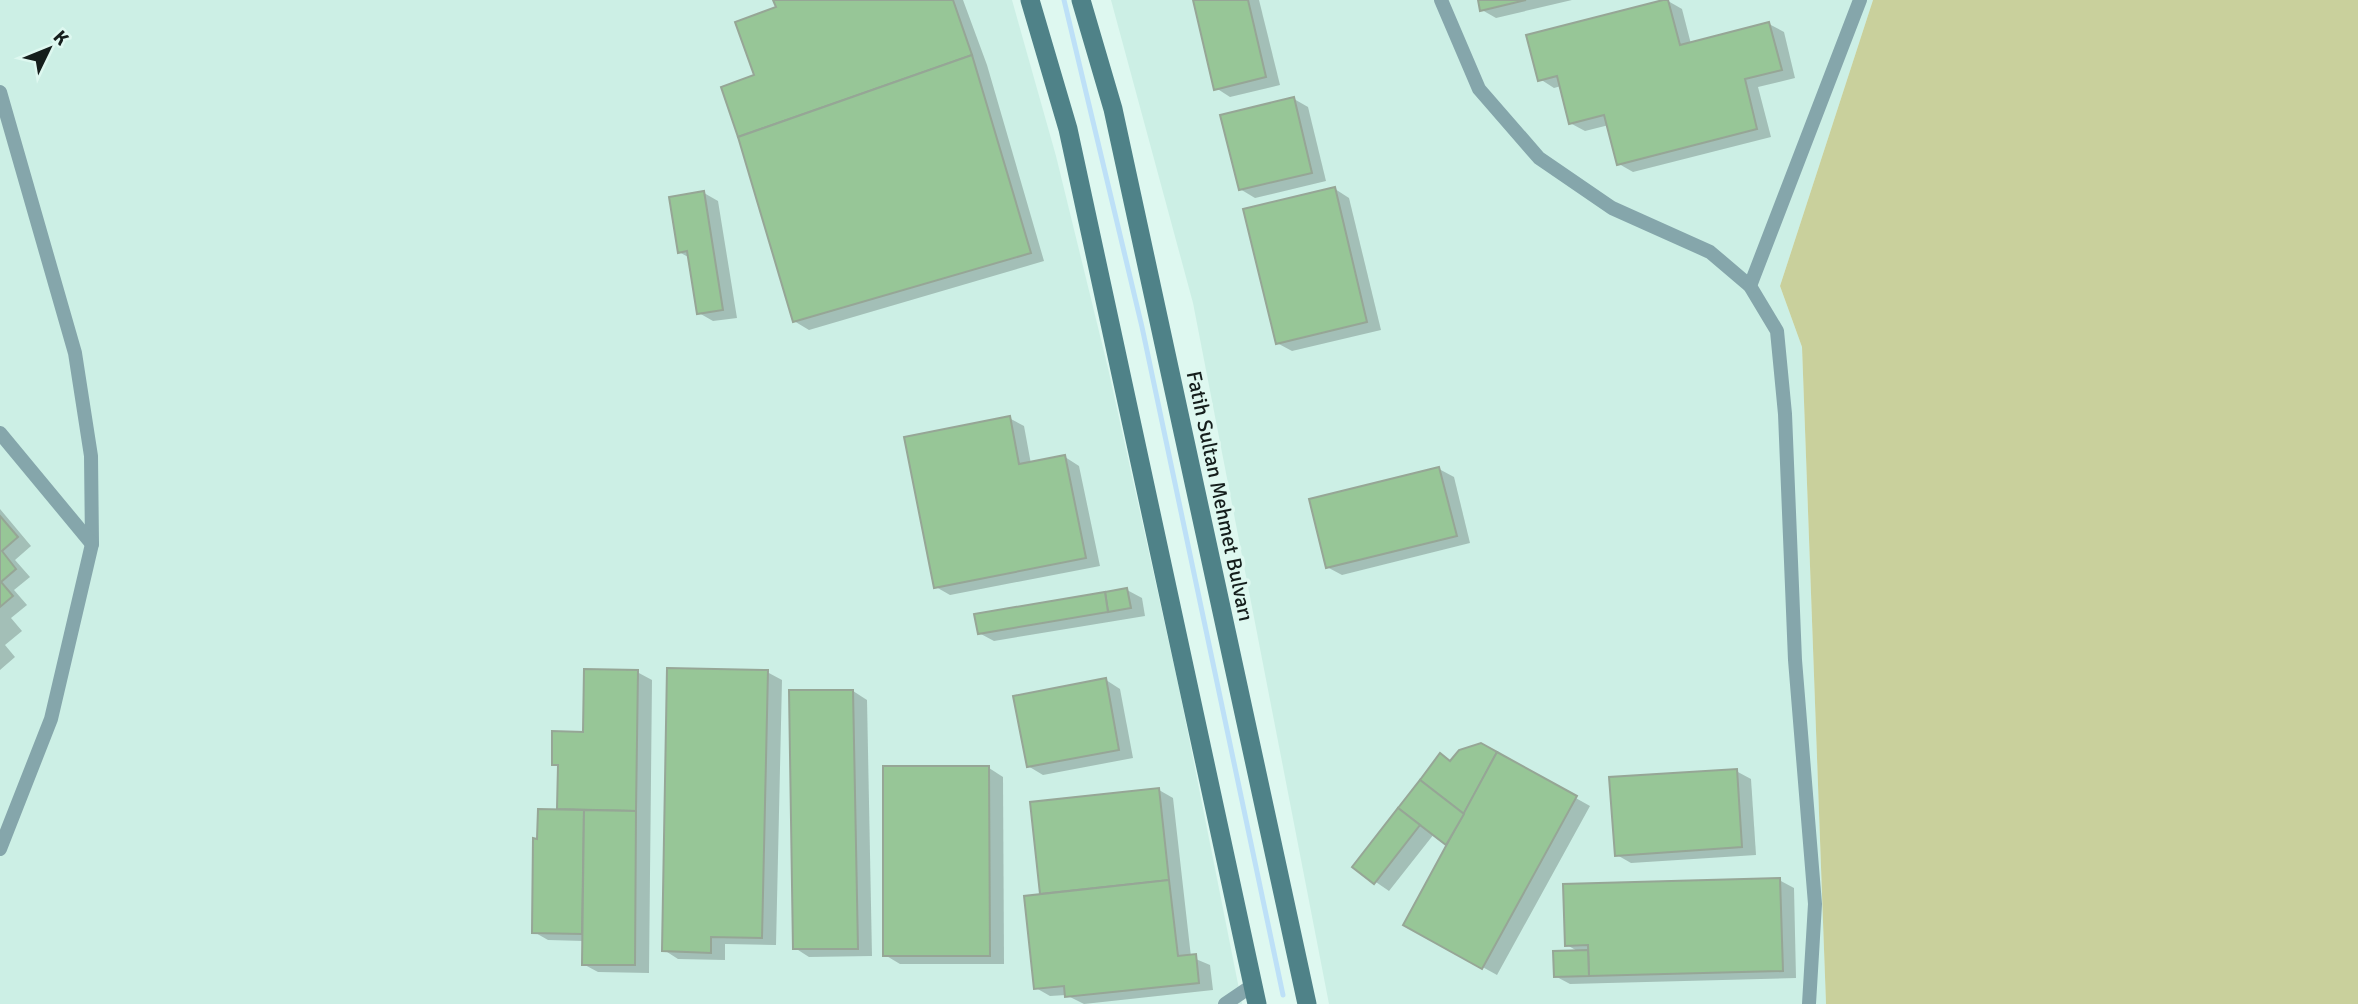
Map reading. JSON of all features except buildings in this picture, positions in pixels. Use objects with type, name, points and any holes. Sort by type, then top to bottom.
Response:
[{"type":"main road","points":[[1030,0],[1068,129],[1255,994]]},
{"type":"main road","name":"Fatih Sultan Mehmet Bulvarı","points":[[1080,0],[1113,109],[1307,1004]]},
{"type":"street","points":[[1441,0],[1479,89],[1539,158],[1612,208],[1710,252],[1750,286],[1777,331],[1785,414],[1795,660],[1815,904],[1809,1004]]},
{"type":"street","points":[[1750,286],[1860,0]]},
{"type":"street","points":[[0,93],[75,353],[91,456],[92,544],[51,719],[0,849]]},
{"type":"street","points":[[0,433],[92,544]]},
{"type":"street","points":[[1225,1004],[1255,994]]},
{"type":"shaded area","points":[[0,0],[1012,0],[1056,156],[1108,368],[1179,688],[1242,1004],[0,1004]]},
{"type":"shaded area","points":[[1111,0],[1873,0],[1780,286],[1802,347],[1826,1004],[1329,1004],[1193,303]]},
{"type":"green space","points":[[1873,0],[2358,0],[2358,1004],[1826,1004],[1802,347],[1780,286]]},
{"type":"waterway","points":[[1064,0],[1142,327],[1283,995]]}]
